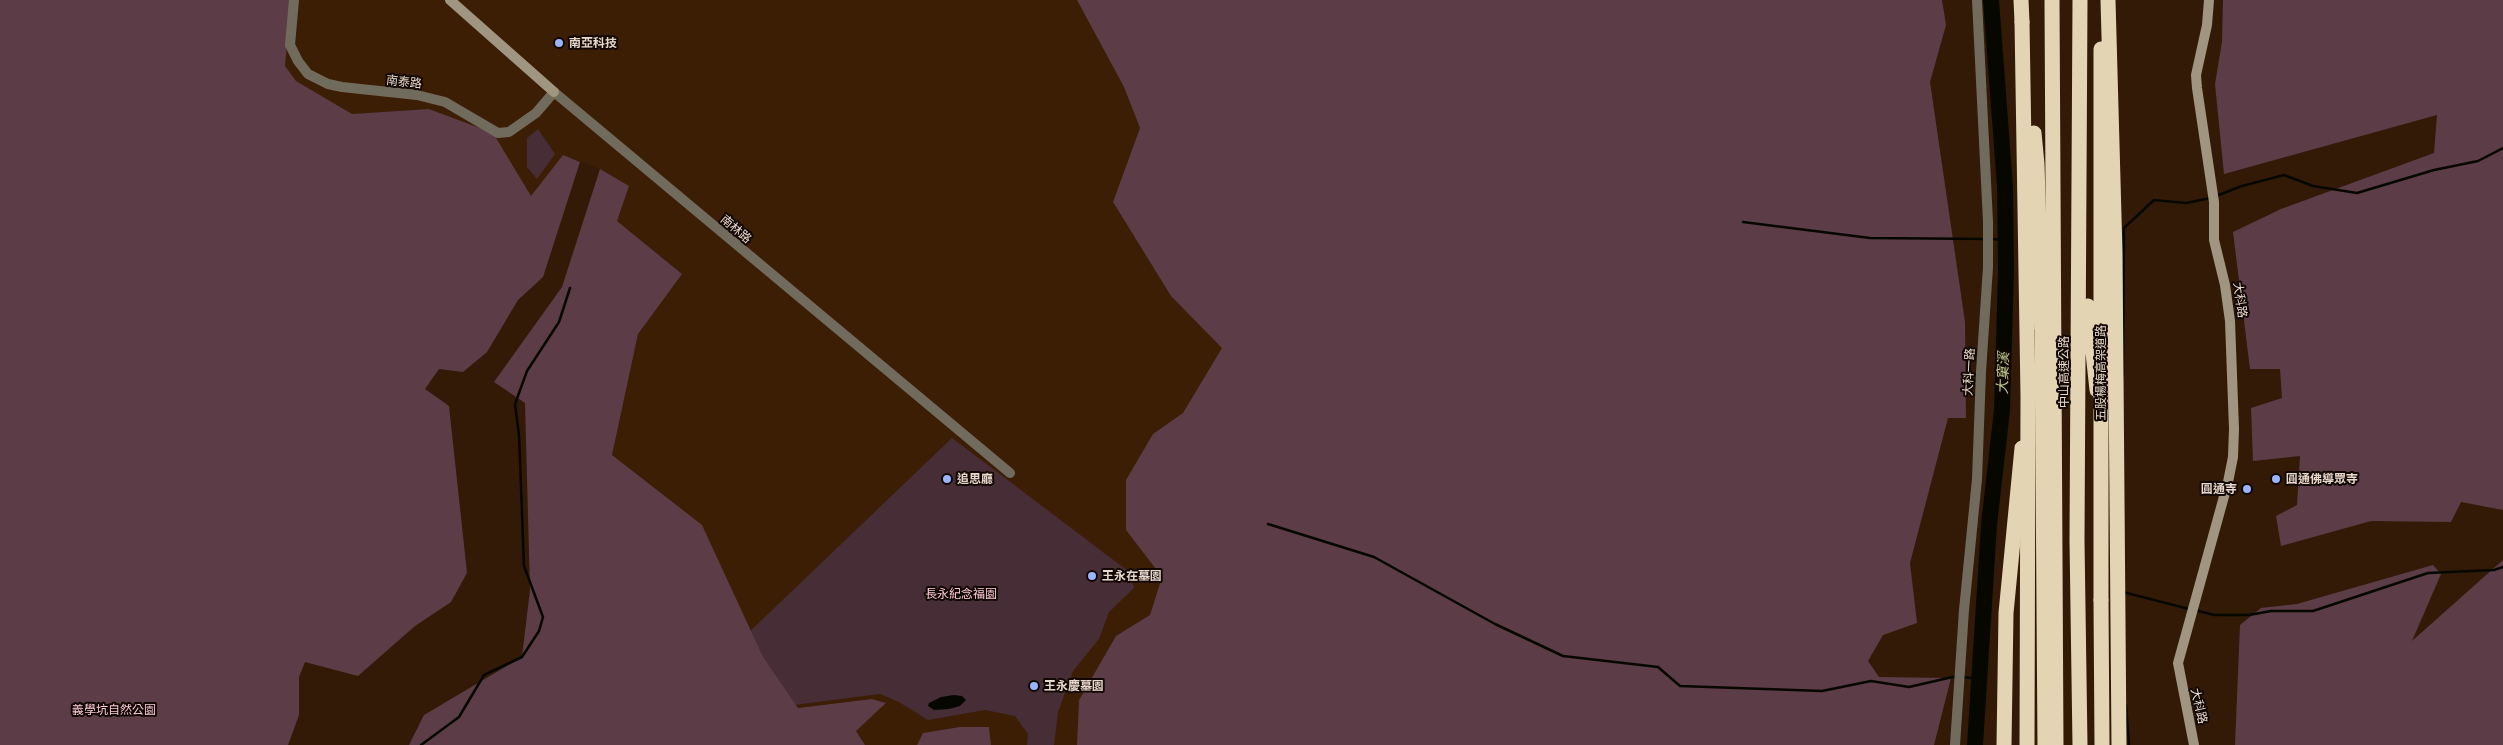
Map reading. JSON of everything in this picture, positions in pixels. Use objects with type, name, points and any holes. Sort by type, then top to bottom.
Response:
[{"type":"highway","points":[[2022,0],[2028,376],[2028,745]]},
{"type":"highway","name":"中山高速公路","points":[[2052,0],[2056,745]]},
{"type":"highway","name":"中山高速公路","points":[[2080,0],[2077,540],[2080,745]]},
{"type":"highway","points":[[2102,745],[2100,82],[2103,0]]},
{"type":"highway","name":"五股楊梅高架道路","points":[[2108,0],[2115,252],[2119,745]]},
{"type":"highway","points":[[2022,22],[2037,164],[2044,507],[2045,745]]},
{"type":"highway","points":[[2004,745],[2007,604],[2053,136]]},
{"type":"highway","points":[[2080,208],[2093,366],[2111,484],[2123,607],[2126,745]]},
{"type":"street","name":"南泰路","points":[[294,0],[290,45],[298,61],[308,74],[328,84],[342,88],[417,95],[445,102],[498,133],[509,132],[536,113],[554,92]]},
{"type":"street","name":"南林路","points":[[450,0],[554,92],[1010,473]]},
{"type":"street","name":"大科一路","points":[[1955,745],[1964,610],[1977,479],[1981,372],[1988,267],[1988,222],[1977,0]]},
{"type":"street","name":"大科路","points":[[2194,745],[2178,663],[2180,649],[2193,616],[2215,535],[2232,457],[2230,321],[2226,285],[2214,240],[2214,202],[2196,76],[2207,25],[2209,0]]},
{"type":"shaded area","points":[[291,0],[1077,0],[1124,87],[1140,128],[1113,202],[1171,296],[1223,348],[1183,413],[1153,434],[1126,530],[1162,577],[1150,615],[1116,636],[1079,700],[1077,745],[991,745],[989,727],[960,727],[923,733],[917,745],[865,745],[856,731],[886,703],[872,699],[798,708],[763,657],[702,526],[612,455],[638,334],[682,274],[617,221],[629,186],[600,169],[563,155],[531,197],[429,109],[352,114],[296,81],[285,66]]},
{"type":"shaded area","points":[[962,696],[966,700],[960,706],[949,709],[934,710],[928,706],[929,703],[941,697]]},
{"type":"green space","name":"義學坑自然公園","points":[[0,0],[291,0],[285,66],[296,81],[352,114],[429,109],[493,133],[531,196],[563,155],[580,162],[543,277],[518,300],[487,352],[463,372],[439,369],[425,389],[449,406],[467,573],[451,602],[415,626],[358,676],[305,662],[299,677],[299,715],[288,745],[0,745]]},
{"type":"green space","points":[[1077,0],[1942,0],[1946,25],[1930,82],[1965,322],[1966,418],[1948,418],[1910,563],[1917,623],[1883,635],[1868,661],[1879,677],[1951,678],[1934,745],[1077,745],[1079,700],[1116,636],[1150,615],[1162,577],[1126,530],[1126,480],[1153,434],[1183,413],[1222,348],[1171,296],[1113,202],[1140,128],[1124,87]]},
{"type":"green space","points":[[2223,0],[2503,0],[2503,510],[2461,502],[2451,522],[2371,521],[2281,546],[2276,516],[2297,505],[2300,456],[2253,461],[2251,408],[2282,398],[2280,369],[2250,369],[2233,232],[2281,209],[2434,153],[2437,115],[2224,174],[2215,84],[2222,42]]},
{"type":"green space","points":[[538,129],[555,154],[537,179],[527,167],[527,138]]},
{"type":"green space","points":[[600,169],[629,186],[617,221],[682,274],[638,334],[612,455],[702,525],[763,657],[798,708],[872,699],[886,703],[856,731],[865,745],[409,745],[424,715],[522,657],[530,590],[525,403],[494,382],[562,287]]},
{"type":"green space","name":"長永紀念福園","points":[[952,438],[1128,571],[1134,588],[1109,612],[1099,639],[1073,671],[1058,712],[1054,745],[1027,745],[1028,734],[1015,716],[985,710],[928,720],[899,702],[880,694],[786,706],[744,637]]},
{"type":"green space","points":[[2503,560],[2503,745],[2235,745],[2240,625],[2261,608],[2297,604],[2433,565],[2441,574],[2412,641]]},
{"type":"green space","points":[[960,727],[989,727],[991,745],[917,745],[923,733]]},
{"type":"waterway","name":"大窠溪","points":[[1975,745],[1989,525],[2002,410],[2006,270],[2005,187],[1991,0]]},
{"type":"waterway","points":[[2216,196],[2242,186],[2284,175],[2313,186],[2357,193],[2434,170],[2478,161],[2503,148]]},
{"type":"waterway","points":[[2123,376],[2124,228],[2154,200],[2186,203],[2211,198]]},
{"type":"waterway","points":[[1743,222],[1870,238],[1985,239]]},
{"type":"waterway","points":[[1991,239],[2005,240]]},
{"type":"waterway","points":[[421,745],[459,717],[484,675],[522,657],[539,631],[543,617],[524,566],[519,435],[515,404],[527,371],[559,322],[570,288]]},
{"type":"waterway","points":[[1268,524],[1374,557],[1495,624],[1563,656],[1658,667],[1680,686],[1822,691],[1871,681],[1909,687],[1957,676]]},
{"type":"waterway","points":[[2195,610],[2214,615],[2249,615],[2271,611],[2313,611],[2428,573],[2494,570],[2503,567]]},
{"type":"waterway","points":[[2123,592],[2189,609]]},
{"type":"waterway","points":[[1962,677],[1981,679]]},
{"type":"waterway","points":[[2126,705],[2129,745]]},
{"type":"place","name":"南亞科技","points":[[559,43]]},
{"type":"place","name":"追思廳","points":[[947,479]]},
{"type":"place","name":"圓通佛導眾寺","points":[[2276,479]]},
{"type":"place","name":"圓通寺","points":[[2247,489]]},
{"type":"place","name":"王永在墓園","points":[[1092,576]]},
{"type":"place","name":"王永慶墓園","points":[[1034,686]]}]
